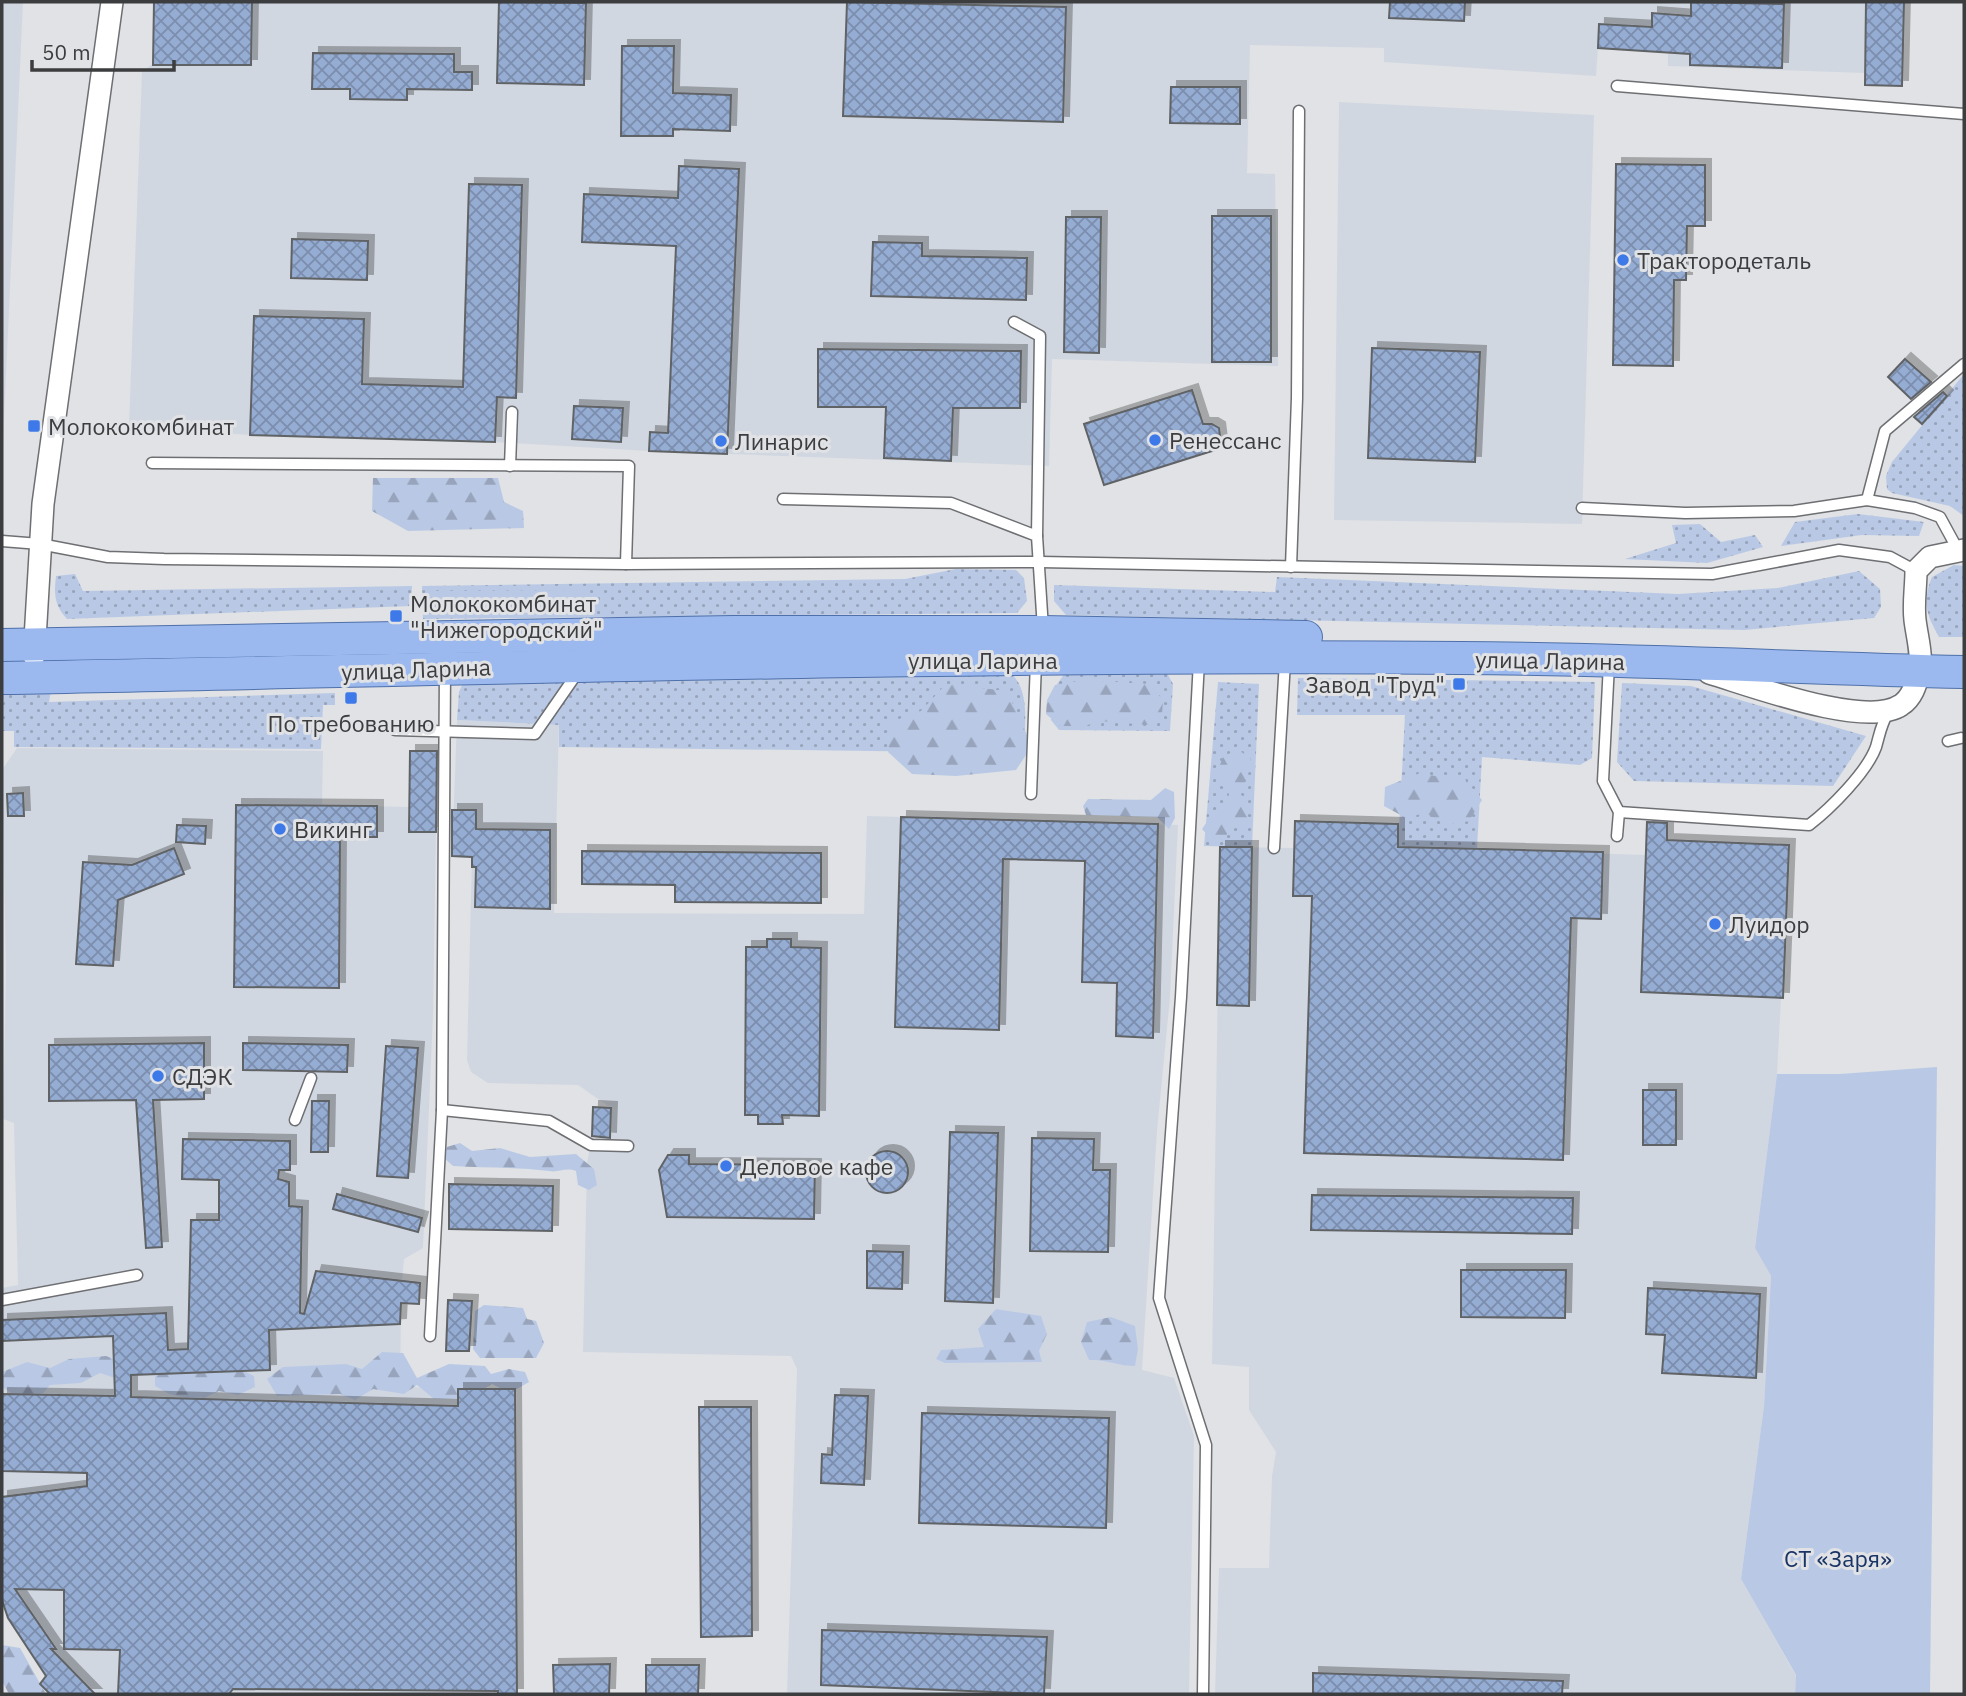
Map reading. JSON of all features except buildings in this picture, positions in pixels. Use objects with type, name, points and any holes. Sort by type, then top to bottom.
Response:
[{"type":"main road","name":"улица Ларина","points":[[2,645],[719,632],[1040,646],[1919,662],[1964,672]]},
{"type":"main road","name":"улица Ларина","points":[[2,678],[585,665],[1040,646],[1199,658],[1670,662],[1919,662],[1964,652]]},
{"type":"street","points":[[34,677],[40,544],[74,265],[112,2]]},
{"type":"street","points":[[1670,662],[1835,709],[1860,713],[1889,711],[1902,705],[1912,695],[1919,662],[1914,617],[1916,571],[1930,556],[1961,550]]},
{"type":"street","points":[[2,660],[34,645]]},
{"type":"lane","points":[[1617,86],[1964,114]]},
{"type":"lane","points":[[1291,567],[1299,111]]},
{"type":"lane","points":[[1014,322],[1040,336],[1037,536],[1040,562],[1040,646],[1031,794]]},
{"type":"lane","points":[[1867,500],[1885,432],[1964,364]]},
{"type":"lane","points":[[510,466],[513,412]]},
{"type":"lane","points":[[152,463],[629,466],[626,564]]},
{"type":"lane","points":[[783,499],[951,503],[1037,536]]},
{"type":"lane","points":[[1582,508],[1685,513],[1794,511],[1867,500],[1915,508],[1940,517],[1961,550]]},
{"type":"lane","points":[[2,541],[40,544],[108,557],[150,559],[626,564],[1040,562],[1712,575],[1839,550],[1890,557],[1916,571]]},
{"type":"lane","points":[[1199,658],[1182,983],[1159,1298],[1206,1445],[1203,1694]]},
{"type":"lane","points":[[1273,848],[1285,658]]},
{"type":"lane","points":[[1609,661],[1604,781],[1619,812],[1617,836]]},
{"type":"lane","points":[[395,730],[535,734],[585,665]]},
{"type":"lane","points":[[430,1336],[442,1110],[445,668]]},
{"type":"lane","points":[[1619,812],[1809,825],[1834,806],[1876,748],[1880,726],[1889,711]]},
{"type":"lane","points":[[1948,741],[1961,738]]},
{"type":"lane","points":[[295,1120],[312,1078]]},
{"type":"lane","points":[[442,1110],[549,1121],[591,1145],[628,1146]]},
{"type":"lane","points":[[2,1300],[137,1275]]},
{"type":"shaded area","points":[[2,2],[23,2],[2,464]]},
{"type":"shaded area","points":[[154,2],[1904,2],[1902,86],[1865,85],[1865,73],[1668,66],[1668,53],[1598,48],[1596,76],[1384,62],[1384,48],[1250,45],[1247,173],[1275,174],[1278,366],[1052,359],[1049,466],[649,451],[495,442],[250,435],[129,427],[142,71],[153,64]]},
{"type":"shaded area","points":[[1339,102],[1594,115],[1582,524],[1334,520]]},
{"type":"shaded area","points":[[457,720],[559,725],[554,913],[864,914],[867,816],[1178,825],[1170,997],[1157,1131],[1142,1370],[1174,1378],[1194,1436],[1189,1694],[787,1694],[797,1369],[791,1356],[583,1352],[587,1163],[592,1138],[610,1138],[611,1108],[578,1085],[488,1083],[471,1072],[467,1060],[472,857],[452,856]]},
{"type":"shaded area","points":[[17,748],[323,751],[322,805],[410,807],[409,832],[436,832],[433,1014],[423,1248],[404,1259],[402,1281],[420,1283],[419,1304],[401,1304],[400,1387],[515,1389],[517,1694],[50,1694],[40,1684],[45,1675],[8,1618],[2,1600],[2,1288],[18,1285],[14,1123],[3,1119],[6,971],[2,770]]},
{"type":"shaded area","points":[[1647,819],[1667,820],[1667,840],[1789,845],[1777,1074],[1755,1248],[1771,1276],[1764,1406],[1741,1579],[1796,1676],[1795,1694],[1215,1694],[1219,1568],[1269,1568],[1272,1476],[1276,1452],[1249,1410],[1249,1367],[1212,1364],[1220,847],[1294,848],[1295,821],[1398,824],[1398,847],[1645,855]]},
{"type":"green space","points":[[1964,374],[1964,516],[1950,506],[1892,493],[1887,489],[1886,476],[1892,462]]},
{"type":"green space","points":[[373,478],[498,478],[504,502],[523,511],[524,528],[408,531],[372,511]]},
{"type":"green space","points":[[1858,514],[1924,522],[1919,536],[1862,535],[1781,546],[1795,522]]},
{"type":"green space","points":[[1700,524],[1721,542],[1755,535],[1763,547],[1707,563],[1625,559],[1676,543],[1672,525]]},
{"type":"green space","points":[[1954,565],[1964,566],[1964,637],[1939,637],[1928,614],[1927,594],[1932,577]]},
{"type":"green space","points":[[956,569],[1016,570],[1024,578],[1027,601],[1017,613],[423,619],[422,586],[905,579]]},
{"type":"green space","points":[[1859,571],[1880,589],[1881,607],[1874,618],[1744,630],[1066,615],[1054,601],[1054,585],[1275,592],[1277,577],[1678,594],[1778,588]]},
{"type":"green space","points":[[75,574],[83,591],[412,586],[411,606],[67,619],[56,599],[56,576]]},
{"type":"green space","points":[[587,590],[601,610],[430,612],[426,591]]},
{"type":"green space","points":[[1008,671],[1016,678],[1024,698],[1024,753],[559,747],[559,725],[457,720],[459,692],[463,683]]},
{"type":"green space","points":[[1065,673],[1167,673],[1173,684],[1170,731],[1059,730],[1051,720],[1053,690]]},
{"type":"green space","points":[[1298,678],[1595,682],[1592,758],[1580,765],[1482,757],[1477,849],[1398,847],[1405,715],[1297,715]]},
{"type":"green space","points":[[1084,680],[1149,684],[1163,700],[1162,715],[1150,725],[1099,721],[1085,726],[1060,726],[1046,714],[1047,700],[1055,685]]},
{"type":"green space","points":[[1218,682],[1259,684],[1252,847],[1204,846]]},
{"type":"green space","points":[[1622,683],[1691,686],[1866,736],[1833,786],[1634,781],[1617,762]]},
{"type":"green space","points":[[946,684],[1007,691],[1032,746],[1016,770],[956,776],[912,774],[888,752],[891,722],[921,711]]},
{"type":"green space","points":[[51,691],[49,702],[335,693],[335,705],[323,705],[321,749],[14,747],[14,731],[2,731],[2,692]]},
{"type":"green space","points":[[1240,751],[1251,759],[1247,780],[1238,791],[1249,804],[1247,825],[1233,826],[1225,837],[1214,842],[1202,829],[1211,816],[1226,812],[1229,794],[1215,777],[1224,755]]},
{"type":"green space","points":[[1420,773],[1440,777],[1462,776],[1482,800],[1469,821],[1446,825],[1424,812],[1408,819],[1384,806],[1385,787]]},
{"type":"green space","points":[[1165,788],[1174,792],[1175,818],[1169,829],[1157,817],[1086,815],[1083,806],[1088,799],[1151,800]]},
{"type":"green space","name":"СТ «Заря»","points":[[1937,1067],[1930,1694],[1795,1694],[1796,1675],[1741,1579],[1764,1406],[1771,1276],[1755,1248],[1777,1074],[1840,1074]]},
{"type":"green space","points":[[460,1143],[472,1151],[500,1148],[530,1157],[576,1154],[594,1169],[597,1185],[589,1190],[578,1185],[576,1171],[572,1170],[453,1166],[444,1158],[447,1147]]},
{"type":"green space","points":[[484,1305],[523,1308],[527,1319],[536,1321],[544,1343],[536,1358],[480,1358],[473,1349],[475,1311]]},
{"type":"green space","points":[[996,1309],[1041,1316],[1047,1334],[1039,1351],[1042,1362],[945,1363],[936,1359],[941,1350],[984,1347],[978,1329]]},
{"type":"green space","points":[[1111,1317],[1135,1326],[1138,1349],[1135,1366],[1089,1360],[1081,1342],[1087,1322]]},
{"type":"green space","points":[[382,1352],[403,1353],[417,1378],[449,1364],[485,1366],[491,1374],[509,1369],[525,1372],[529,1382],[510,1393],[492,1384],[468,1398],[434,1399],[417,1385],[404,1394],[373,1389],[355,1400],[340,1394],[277,1396],[267,1379],[283,1367],[346,1364],[362,1369]]},
{"type":"green space","points":[[106,1356],[125,1363],[115,1378],[100,1373],[81,1383],[50,1385],[38,1399],[22,1400],[2,1387],[2,1372],[27,1362],[50,1368],[69,1359]]},
{"type":"green space","points":[[229,1364],[254,1376],[255,1387],[238,1395],[219,1391],[198,1401],[169,1394],[155,1386],[155,1376],[194,1365]]},
{"type":"green space","points":[[2,1645],[20,1648],[46,1694],[9,1694],[2,1681]]},
{"type":"place","name":"Трактородеталь","points":[[1623,260]]},
{"type":"place","name":"Молококомбинат","points":[[34,426]]},
{"type":"place","name":"Ренессанс","points":[[1155,440]]},
{"type":"place","name":"Линарис","points":[[721,441]]},
{"type":"place","name":"Молококомбинат \"Нижегородский\"","points":[[396,616]]},
{"type":"place","name":"Завод \"Труд\"","points":[[1459,684]]},
{"type":"place","name":"По требованию","points":[[351,698]]},
{"type":"place","name":"Викинг","points":[[280,829]]},
{"type":"place","name":"Луидор","points":[[1715,924]]},
{"type":"place","name":"СДЭК","points":[[158,1076]]},
{"type":"place","name":"Деловое кафе","points":[[726,1166]]}]
